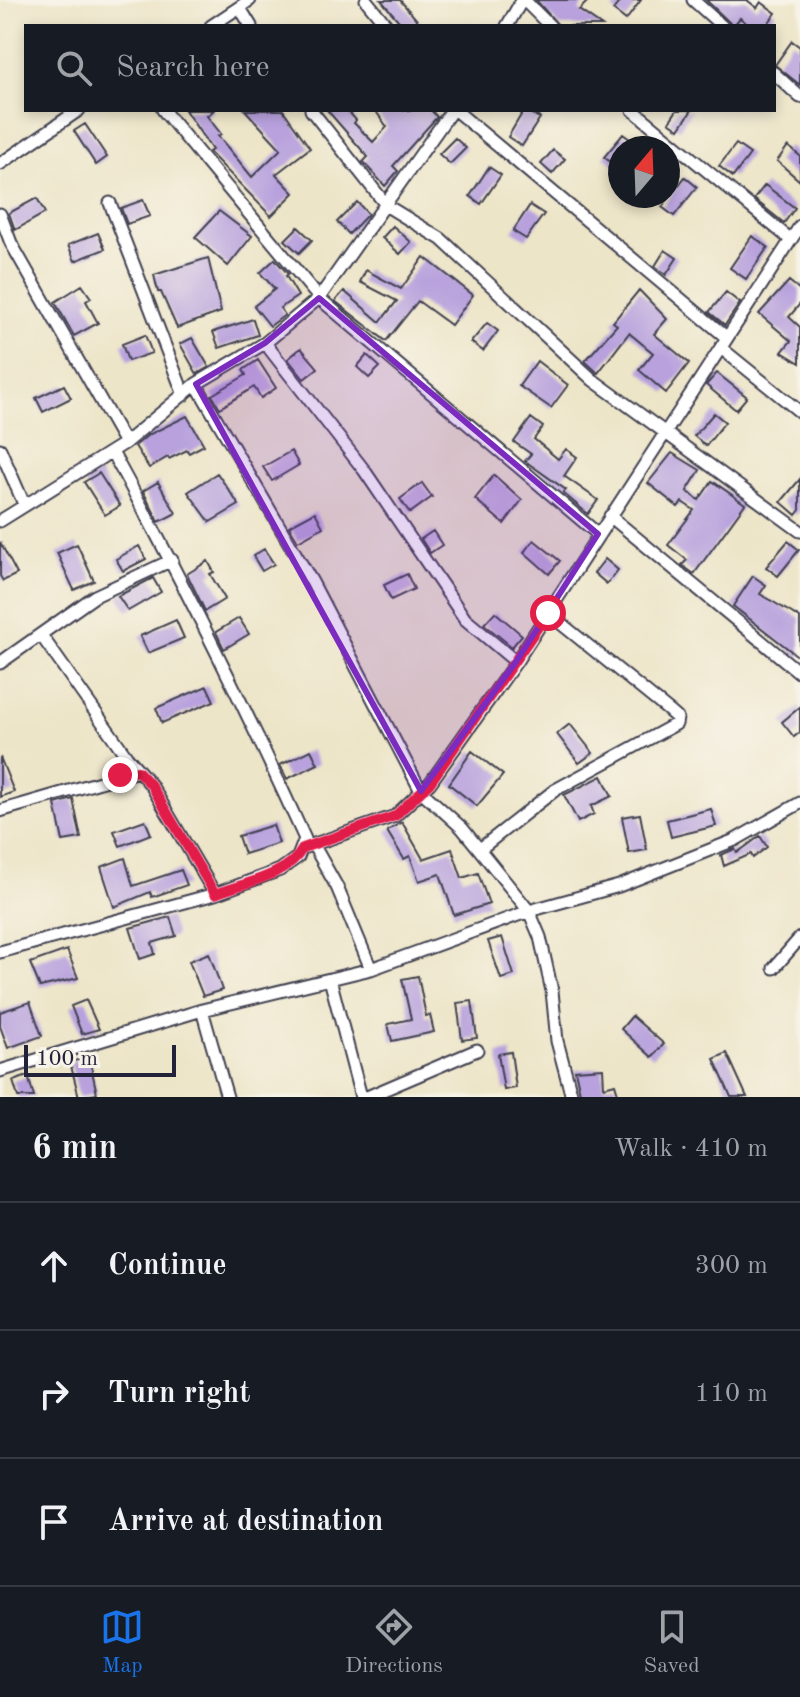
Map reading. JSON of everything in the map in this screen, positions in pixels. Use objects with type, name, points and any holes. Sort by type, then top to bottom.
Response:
[{"type":"street","points":[[214,24],[250,0]]},
{"type":"street","points":[[366,0],[385,24]]},
{"type":"street","points":[[508,24],[523,0],[548,24]]},
{"type":"street","points":[[693,0],[720,24]]},
{"type":"street","points":[[240,8],[250,24]]},
{"type":"street","points":[[776,75],[800,97]]},
{"type":"street","points":[[0,164],[76,112]]},
{"type":"street","points":[[165,112],[319,298],[598,534]]},
{"type":"street","points":[[313,112],[387,206],[441,239],[593,380],[800,531]]},
{"type":"street","points":[[0,521],[125,443],[196,384],[265,343],[319,298],[453,112]]},
{"type":"street","points":[[456,112],[800,412]]},
{"type":"street","points":[[635,112],[791,240]]},
{"type":"street","points":[[110,203],[184,395]]},
{"type":"street","points":[[0,214],[11,243],[125,443]]},
{"type":"street","points":[[0,952],[215,894],[280,870],[309,847],[395,816],[421,791],[516,662],[800,226]]},
{"type":"street","points":[[265,343],[364,470],[437,583],[465,619],[516,662]]},
{"type":"street","points":[[196,384],[312,582],[421,791],[480,849],[529,911],[540,937],[552,991],[557,1041],[572,1097]]},
{"type":"street","points":[[0,449],[24,504]]},
{"type":"street","points":[[112,452],[172,560],[309,847],[337,887],[371,969]]},
{"type":"street","points":[[610,516],[800,673]]},
{"type":"street","points":[[0,663],[95,596],[172,560]]},
{"type":"street","points":[[480,849],[555,790],[676,724],[677,718],[669,711],[548,613]]},
{"type":"street","points":[[41,635],[127,757],[151,785],[215,894]]},
{"type":"street","points":[[120,775],[127,757]]},
{"type":"street","points":[[0,811],[138,771]]},
{"type":"street","points":[[0,1071],[202,1010],[371,969],[529,911],[619,886],[735,840],[800,803]]},
{"type":"street","points":[[774,968],[800,938]]},
{"type":"street","points":[[330,979],[364,1097],[477,1050]]},
{"type":"street","points":[[202,1010],[227,1097]]},
{"type":"highlighted area","points":[[319,298],[598,534],[516,662],[421,791],[196,384],[265,343]]},
{"type":"building","points":[[381,0],[400,0],[420,24],[401,24]]},
{"type":"building","points":[[536,0],[589,0],[579,10],[599,24],[557,24]]},
{"type":"building","points":[[621,0],[641,0],[626,20],[613,10]]},
{"type":"building","points":[[706,0],[747,0],[757,8],[761,2],[776,13],[768,24],[748,24],[740,18],[731,24]]},
{"type":"building","points":[[792,41],[800,47],[800,85],[776,66]]},
{"type":"building","points":[[186,112],[212,112],[207,116],[221,134],[218,136],[252,177],[281,149],[247,112],[284,112],[310,148],[276,174],[294,193],[271,216],[209,152],[212,150]]},
{"type":"building","points":[[329,112],[349,112],[356,120],[354,123],[373,142],[387,127],[376,112],[433,112],[437,117],[393,166],[398,171],[385,186],[363,162],[368,157]]},
{"type":"building","points":[[523,112],[540,118],[522,146],[508,137]]},
{"type":"building","points":[[676,112],[691,112],[679,129],[669,122]]},
{"type":"building","points":[[85,124],[107,157],[96,165],[74,131]]},
{"type":"building","points":[[455,138],[466,148],[450,164],[439,154]]},
{"type":"building","points":[[736,144],[750,154],[733,177],[719,166]]},
{"type":"building","points":[[788,146],[800,156],[800,181],[777,161]]},
{"type":"building","points":[[553,150],[565,159],[552,174],[541,164]]},
{"type":"building","points":[[489,167],[501,175],[481,204],[470,196]]},
{"type":"building","points":[[685,177],[697,187],[674,216],[663,208],[680,208],[680,184]]},
{"type":"building","points":[[765,185],[795,208],[784,223],[754,199]]},
{"type":"building","points":[[37,198],[45,213],[15,230],[9,213]]},
{"type":"building","points":[[143,200],[150,216],[127,224],[121,208]]},
{"type":"building","points":[[357,202],[368,214],[349,234],[337,222]]},
{"type":"building","points":[[530,205],[544,214],[526,239],[513,231]]},
{"type":"building","points":[[219,211],[252,236],[228,266],[195,237]]},
{"type":"building","points":[[393,226],[411,242],[400,254],[382,238]]},
{"type":"building","points":[[298,227],[312,240],[299,253],[285,240]]},
{"type":"building","points":[[98,233],[105,249],[75,261],[68,245]]},
{"type":"building","points":[[752,236],[768,247],[746,279],[730,268]]},
{"type":"building","points":[[665,250],[677,258],[666,275],[655,266]]},
{"type":"building","points":[[424,257],[473,295],[451,325],[418,301],[386,341],[335,301],[344,291],[380,322],[397,301],[360,282],[366,270],[401,289]]},
{"type":"building","points":[[208,258],[221,312],[177,328],[161,292],[158,292],[154,275]]},
{"type":"building","points":[[275,259],[288,274],[286,276],[298,296],[280,308],[285,315],[270,326],[254,306],[275,289],[260,273]]},
{"type":"building","points":[[789,281],[800,290],[800,304],[789,317],[800,327],[800,363],[782,352],[791,341],[759,314]]},
{"type":"building","points":[[82,285],[91,298],[86,301],[98,323],[74,336],[55,302]]},
{"type":"building","points":[[639,290],[667,319],[654,334],[689,363],[666,393],[639,370],[653,353],[629,333],[598,373],[585,361],[617,325],[613,322]]},
{"type":"building","points":[[726,292],[740,303],[725,325],[709,312]]},
{"type":"building","points":[[253,319],[258,335],[219,348],[213,332]]},
{"type":"building","points":[[487,323],[498,331],[483,351],[471,342]]},
{"type":"building","points":[[145,335],[152,353],[128,361],[122,344]]},
{"type":"building","points":[[192,338],[209,367],[197,374],[180,344]]},
{"type":"building","points":[[301,348],[318,368],[304,379],[288,359]]},
{"type":"building","points":[[367,355],[380,367],[369,378],[357,367]]},
{"type":"building","points":[[258,360],[276,388],[261,398],[254,387],[220,408],[212,395],[246,375],[243,370]]},
{"type":"building","points":[[537,361],[568,385],[551,408],[519,386]]},
{"type":"building","points":[[717,373],[747,397],[736,410],[706,385]]},
{"type":"building","points":[[64,385],[71,398],[43,412],[36,398]]},
{"type":"building","points":[[714,413],[725,422],[706,446],[694,436]]},
{"type":"building","points":[[187,416],[204,445],[189,453],[187,450],[168,457],[149,468],[135,446],[148,435]]},
{"type":"building","points":[[531,418],[543,427],[534,439],[558,459],[566,449],[577,457],[564,476],[598,500],[588,514],[563,493],[566,490],[525,461],[531,454],[514,442]]},
{"type":"building","points":[[291,451],[299,465],[272,481],[263,467]]},
{"type":"building","points":[[672,453],[700,470],[687,491],[699,500],[712,481],[745,504],[694,574],[682,565],[687,560],[668,545],[694,510],[682,502],[678,507],[648,483]]},
{"type":"building","points":[[99,473],[120,506],[105,515],[84,482]]},
{"type":"building","points":[[217,473],[239,505],[210,522],[188,492]]},
{"type":"building","points":[[494,475],[522,500],[504,524],[475,499]]},
{"type":"building","points":[[800,479],[800,510],[796,515],[781,502]]},
{"type":"building","points":[[158,482],[176,513],[159,522],[143,491]]},
{"type":"building","points":[[422,483],[432,497],[410,513],[400,499]]},
{"type":"building","points":[[315,512],[323,527],[298,541],[289,526]]},
{"type":"building","points":[[433,531],[442,545],[430,553],[421,539]]},
{"type":"building","points":[[534,540],[560,561],[549,574],[524,552]]},
{"type":"building","points":[[788,541],[799,550],[778,576],[766,567]]},
{"type":"building","points":[[0,542],[17,574],[3,581],[0,576]]},
{"type":"building","points":[[77,544],[94,581],[74,590],[57,553]]},
{"type":"building","points":[[139,546],[146,559],[123,571],[116,559]]},
{"type":"building","points":[[264,549],[274,564],[262,571],[253,556]]},
{"type":"building","points":[[605,559],[618,570],[607,584],[594,573]]},
{"type":"building","points":[[208,561],[214,572],[210,574],[225,599],[205,611],[187,574]]},
{"type":"building","points":[[407,574],[414,589],[391,600],[384,585]]},
{"type":"building","points":[[753,576],[766,585],[760,594],[800,618],[800,658],[733,606]]},
{"type":"building","points":[[153,578],[161,592],[128,611],[118,596]]},
{"type":"building","points":[[495,612],[522,635],[512,647],[484,624]]},
{"type":"building","points":[[239,618],[249,634],[224,649],[216,632]]},
{"type":"building","points":[[176,620],[184,638],[148,653],[140,636]]},
{"type":"building","points":[[207,686],[214,701],[162,723],[156,708]]},
{"type":"building","points":[[800,707],[800,732],[794,737],[782,722]]},
{"type":"building","points":[[570,724],[593,753],[579,763],[557,734]]},
{"type":"building","points":[[311,750],[318,764],[287,779],[280,765]]},
{"type":"building","points":[[472,751],[503,775],[477,806],[449,784]]},
{"type":"building","points":[[0,757],[14,792],[0,797]]},
{"type":"building","points":[[602,776],[612,796],[591,806],[594,814],[578,822],[564,795]]},
{"type":"building","points":[[73,799],[81,838],[63,841],[55,804]]},
{"type":"building","points":[[711,809],[716,826],[671,837],[667,820]]},
{"type":"building","points":[[640,814],[647,850],[629,853],[622,817]]},
{"type":"building","points":[[145,820],[151,834],[120,846],[114,831]]},
{"type":"building","points":[[402,822],[423,859],[452,849],[462,878],[478,873],[489,904],[454,915],[440,874],[419,881],[410,856],[404,859],[387,831]]},
{"type":"building","points":[[273,825],[279,843],[244,854],[238,836]]},
{"type":"building","points":[[760,836],[767,847],[753,858],[751,854],[724,866],[721,855],[735,849],[737,853]]},
{"type":"building","points":[[125,858],[133,886],[181,870],[187,885],[152,897],[150,892],[114,907],[101,867]]},
{"type":"building","points":[[170,917],[176,936],[152,943],[155,954],[140,959],[130,928]]},
{"type":"building","points":[[502,937],[514,975],[501,979],[488,941]]},
{"type":"building","points":[[67,950],[78,978],[40,987],[30,963]]},
{"type":"building","points":[[209,953],[222,990],[203,996],[189,961]]},
{"type":"building","points":[[418,976],[426,1016],[430,1015],[434,1032],[392,1041],[388,1024],[411,1019],[402,979]]},
{"type":"building","points":[[86,1000],[99,1029],[82,1034],[71,1006]]},
{"type":"building","points":[[472,1001],[477,1038],[462,1040],[457,1003]]},
{"type":"building","points":[[30,1002],[42,1036],[8,1048],[0,1026],[0,1012]]},
{"type":"building","points":[[632,1016],[664,1044],[652,1057],[621,1029]]},
{"type":"building","points":[[511,1052],[516,1088],[504,1090],[498,1054]]},
{"type":"building","points":[[727,1053],[747,1097],[731,1097],[714,1059]]},
{"type":"building","points":[[89,1057],[97,1094],[79,1097],[70,1062]]},
{"type":"building","points":[[603,1068],[604,1087],[615,1084],[619,1097],[581,1097],[575,1070]]},
{"type":"building","points":[[28,1076],[34,1097],[18,1097],[13,1081]]},
{"type":"route","points":[[120,775],[138,771],[151,785],[215,894],[280,870],[298,857],[303,848],[395,816],[430,783],[548,613]]}]
